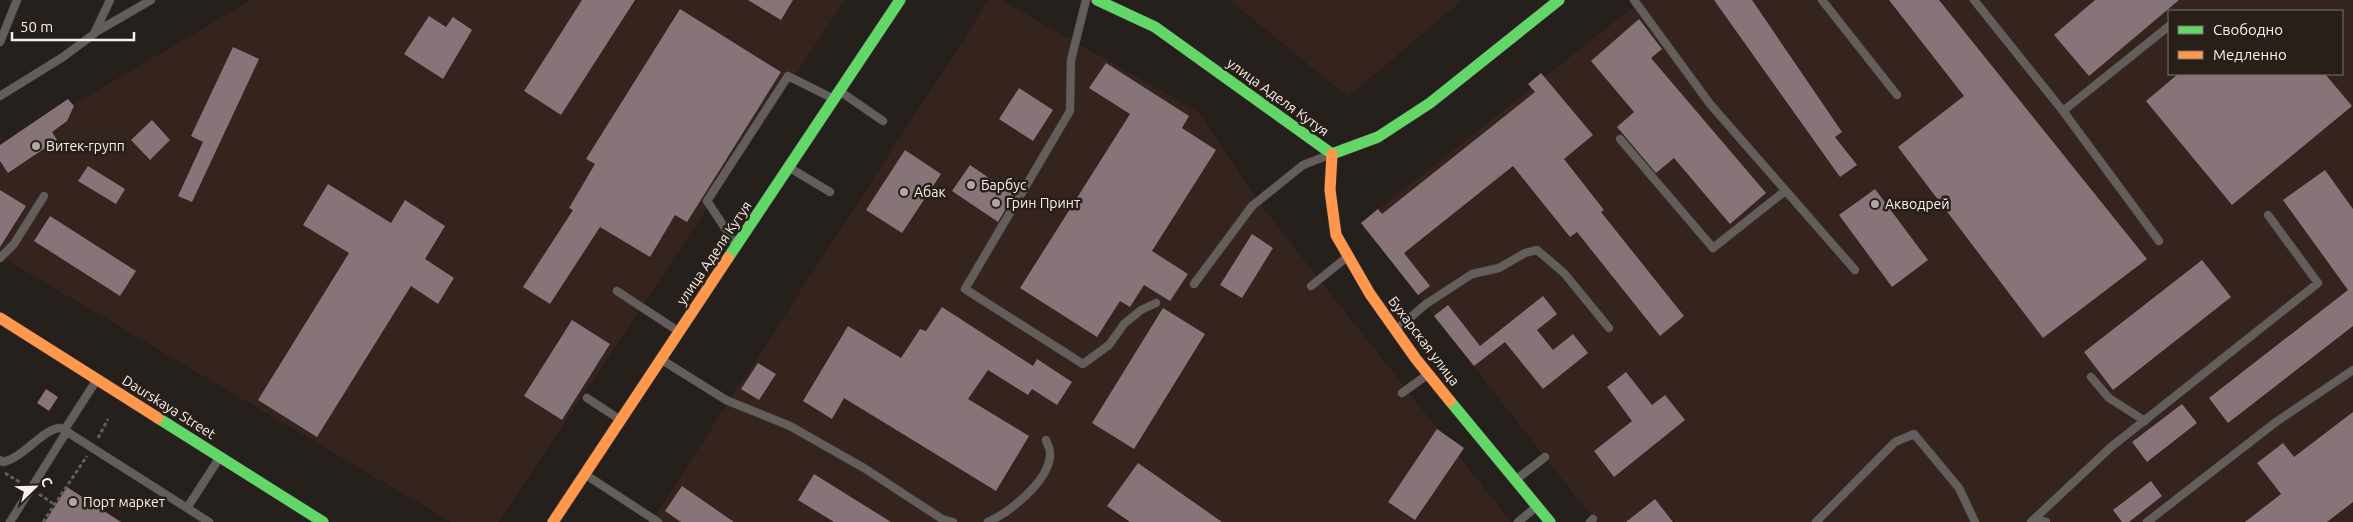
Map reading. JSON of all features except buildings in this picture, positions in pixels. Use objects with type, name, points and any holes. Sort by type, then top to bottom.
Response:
[{"type":"street","name":"улица Аделя Кутуя","points":[[553,522],[622,421],[678,332],[790,168],[900,0]]},
{"type":"street","name":"улица Аделя Кутуя","points":[[1097,0],[1155,27],[1332,154],[1378,137],[1430,103],[1559,0]]},
{"type":"street","name":"Бухарская улица","points":[[1332,154],[1330,190],[1336,235],[1370,294],[1429,374],[1550,522]]},
{"type":"street","name":"Daurskaya Street","points":[[0,318],[323,522]]},
{"type":"lane","points":[[0,42],[17,0]]},
{"type":"lane","points":[[94,34],[110,0]]},
{"type":"lane","points":[[0,96],[63,57],[94,34],[151,0]]},
{"type":"lane","points":[[1086,0],[1071,60],[1070,111],[965,290],[1083,364],[1109,346],[1124,324],[1141,310],[1156,303]]},
{"type":"lane","points":[[1634,0],[1710,104],[1855,270]]},
{"type":"lane","points":[[1822,0],[1897,95]]},
{"type":"lane","points":[[1974,0],[2063,111],[2160,241]]},
{"type":"lane","points":[[2063,111],[2168,27]]},
{"type":"lane","points":[[737,246],[707,201],[788,76],[837,95],[883,121]]},
{"type":"lane","points":[[1620,139],[1713,248],[1785,191]]},
{"type":"lane","points":[[1194,284],[1252,206],[1303,165],[1332,154]]},
{"type":"lane","points":[[790,168],[830,192]]},
{"type":"lane","points":[[0,258],[14,244],[44,196]]},
{"type":"lane","points":[[2033,520],[2111,447],[2318,283],[2268,215]]},
{"type":"lane","points":[[1396,330],[1426,304],[1472,274],[1499,268],[1525,253],[1537,250],[1564,273],[1608,328]]},
{"type":"lane","points":[[1311,286],[1348,256]]},
{"type":"lane","points":[[617,291],[678,332]]},
{"type":"lane","points":[[662,360],[726,400],[790,426],[864,468],[942,518],[953,522]]},
{"type":"lane","points":[[2147,522],[2276,422],[2353,370]]},
{"type":"lane","points":[[1402,393],[1429,374]]},
{"type":"lane","points":[[2092,377],[2109,398],[2145,420]]},
{"type":"lane","points":[[10,522],[97,379]]},
{"type":"lane","points":[[586,398],[622,421]]},
{"type":"lane","points":[[0,460],[4,462],[15,458],[52,430],[58,428],[66,430],[209,522]]},
{"type":"lane","points":[[1816,522],[1895,442],[1914,434],[1959,488],[1976,522]]},
{"type":"lane","points":[[988,522],[999,517],[1020,500],[1047,468],[1051,453],[1046,440]]},
{"type":"lane","points":[[187,508],[220,457]]},
{"type":"lane","points":[[1516,480],[1545,457]]},
{"type":"lane","points":[[586,475],[658,522]]},
{"type":"lane","points":[[1518,522],[1537,506]]},
{"type":"lane","points":[[2033,520],[2046,522]]},
{"type":"path","points":[[44,522],[93,448],[108,419]]},
{"type":"shaded area","points":[[251,0],[845,0],[499,522],[451,522],[0,256],[0,148]]},
{"type":"shaded area","points":[[989,0],[1001,0],[1198,112],[1263,208],[1511,522],[651,522]]},
{"type":"shaded area","points":[[1230,0],[1462,0],[1348,97]]},
{"type":"shaded area","points":[[1642,0],[2353,0],[2353,522],[1596,522],[1361,223]]},
{"type":"traffic: fast","points":[[728,258],[900,0]]},
{"type":"traffic: fast","points":[[1097,0],[1155,27],[1332,154]]},
{"type":"traffic: fast","points":[[1332,154],[1378,137],[1430,103],[1559,0]]},
{"type":"traffic: fast","points":[[1450,401],[1550,522]]},
{"type":"traffic: fast","points":[[158,418],[323,522]]},
{"type":"traffic: slow","points":[[1332,154],[1330,190],[1336,235],[1370,294],[1416,359],[1450,401]]},
{"type":"traffic: slow","points":[[553,522],[728,258]]},
{"type":"traffic: slow","points":[[0,318],[158,418]]},
{"type":"place","name":"Витек-групп","points":[[36,146]]},
{"type":"place","name":"Барбус","points":[[971,185]]},
{"type":"place","name":"Абак","points":[[904,192]]},
{"type":"place","name":"Грин Принт","points":[[996,203]]},
{"type":"place","name":"Акводрей","points":[[1875,204]]},
{"type":"place","name":"Порт маркет","points":[[73,502]]}]
